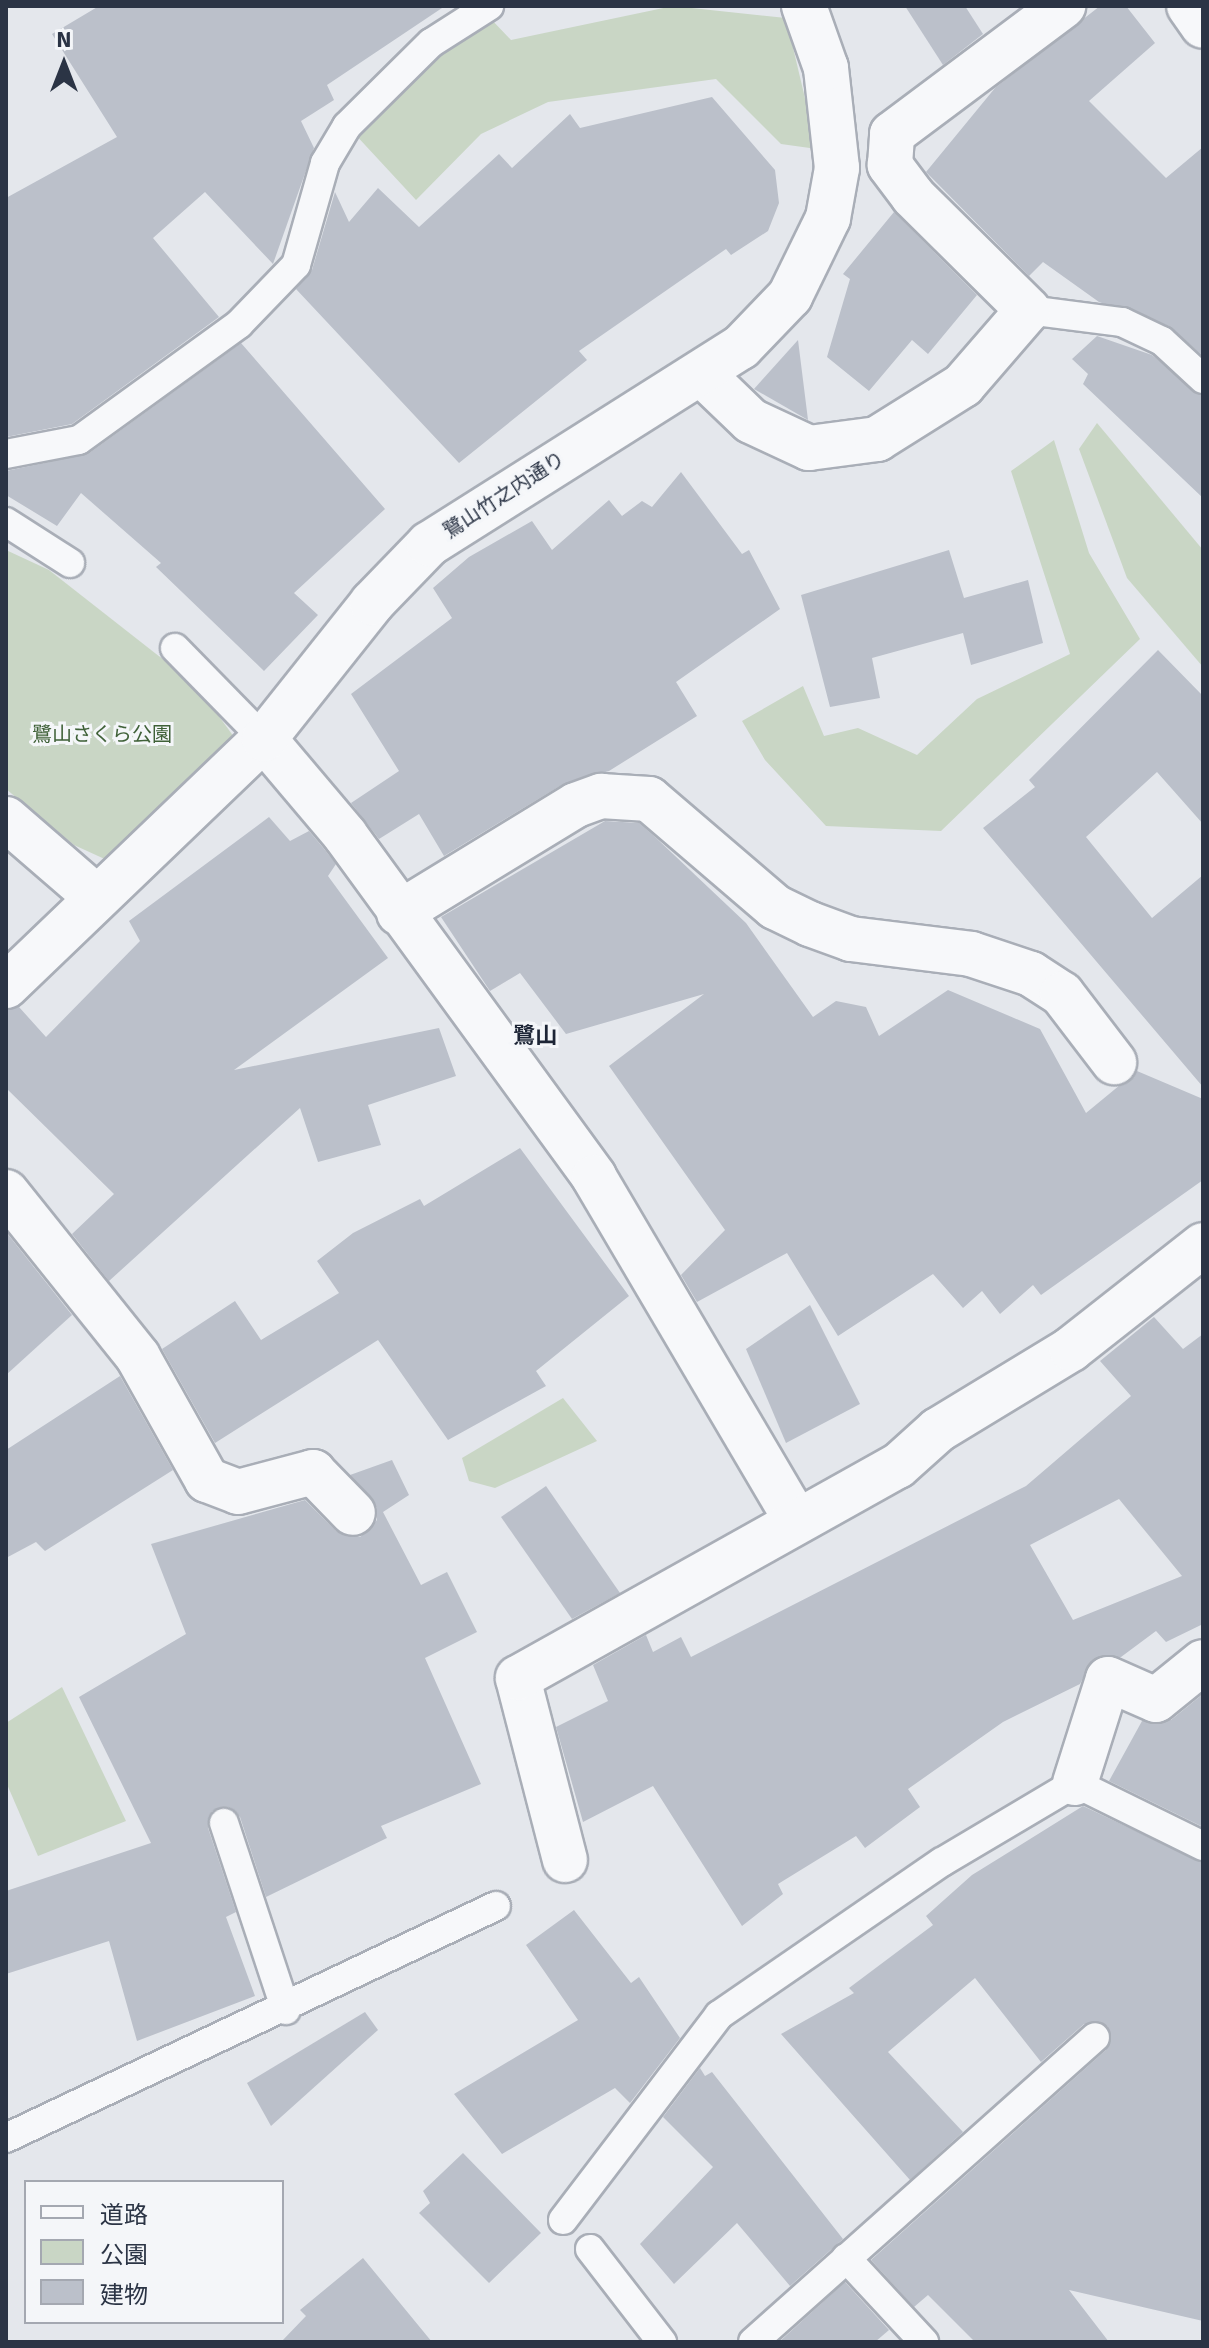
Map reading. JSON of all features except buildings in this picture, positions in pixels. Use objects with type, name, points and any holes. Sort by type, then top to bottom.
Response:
[{"type":"street","name":"鷺山竹之内通り","points":[[6,986],[264,739],[372,603],[429,544],[741,347],[790,296],[828,218],[837,168],[835,117],[804,6]]},
{"type":"street","points":[[701,373],[772,436],[809,448],[855,446],[940,406],[1028,310],[913,196],[890,165],[889,148],[906,117],[1063,6]]},
{"type":"street","points":[[1189,6],[1203,26]]},
{"type":"street","points":[[264,739],[530,1085],[650,1261],[795,1518]]},
{"type":"street","points":[[399,913],[576,805],[601,796],[649,799],[775,907],[810,924],[881,944],[971,954],[1031,974],[1062,994],[1114,1062]]},
{"type":"street","points":[[6,819],[96,897]]},
{"type":"street","points":[[6,1192],[138,1357],[207,1480],[238,1492],[313,1472],[353,1513]]},
{"type":"street","points":[[565,1860],[518,1678],[774,1540],[795,1518],[898,1466],[938,1430],[1071,1349],[1203,1245]]},
{"type":"street","points":[[1075,1783],[1108,1679],[1156,1700],[1203,1662]]},
{"type":"lane","points":[[6,454],[79,440],[239,324],[296,265],[325,163],[347,126],[431,43],[489,6]]},
{"type":"lane","points":[[1028,310],[1122,322],[1162,341],[1203,379]]},
{"type":"lane","points":[[6,522],[70,563]]},
{"type":"lane","points":[[175,648],[264,739]]},
{"type":"lane","points":[[563,2220],[719,2015],[942,1862],[1075,1783],[1203,1846]]},
{"type":"lane","points":[[224,1823],[286,2010]]},
{"type":"lane","points":[[6,2138],[286,2010],[496,1906]]},
{"type":"lane","points":[[753,2342],[1095,2037]]},
{"type":"lane","points":[[590,2249],[659,2336],[684,2342]]},
{"type":"lane","points":[[846,2258],[924,2342]]},
{"type":"green space","points":[[673,6],[786,18],[817,149],[781,144],[716,79],[548,102],[481,134],[416,200],[353,132],[436,48],[489,17],[511,40]]},
{"type":"green space","points":[[1097,423],[1203,550],[1203,667],[1127,578],[1079,449]]},
{"type":"green space","points":[[1054,440],[1089,553],[1140,639],[941,831],[826,826],[765,760],[742,721],[803,686],[824,736],[858,728],[917,755],[977,699],[1070,654],[1011,471]]},
{"type":"green space","name":"鷺山さくら公園","points":[[6,550],[49,570],[197,686],[234,737],[109,861],[74,845],[6,789]]},
{"type":"green space","points":[[563,1398],[597,1441],[495,1488],[469,1481],[462,1458]]},
{"type":"green space","points":[[62,1687],[126,1821],[38,1856],[6,1782],[6,1723]]},
{"type":"district","name":"鷺山","points":[[535,1036]]}]
